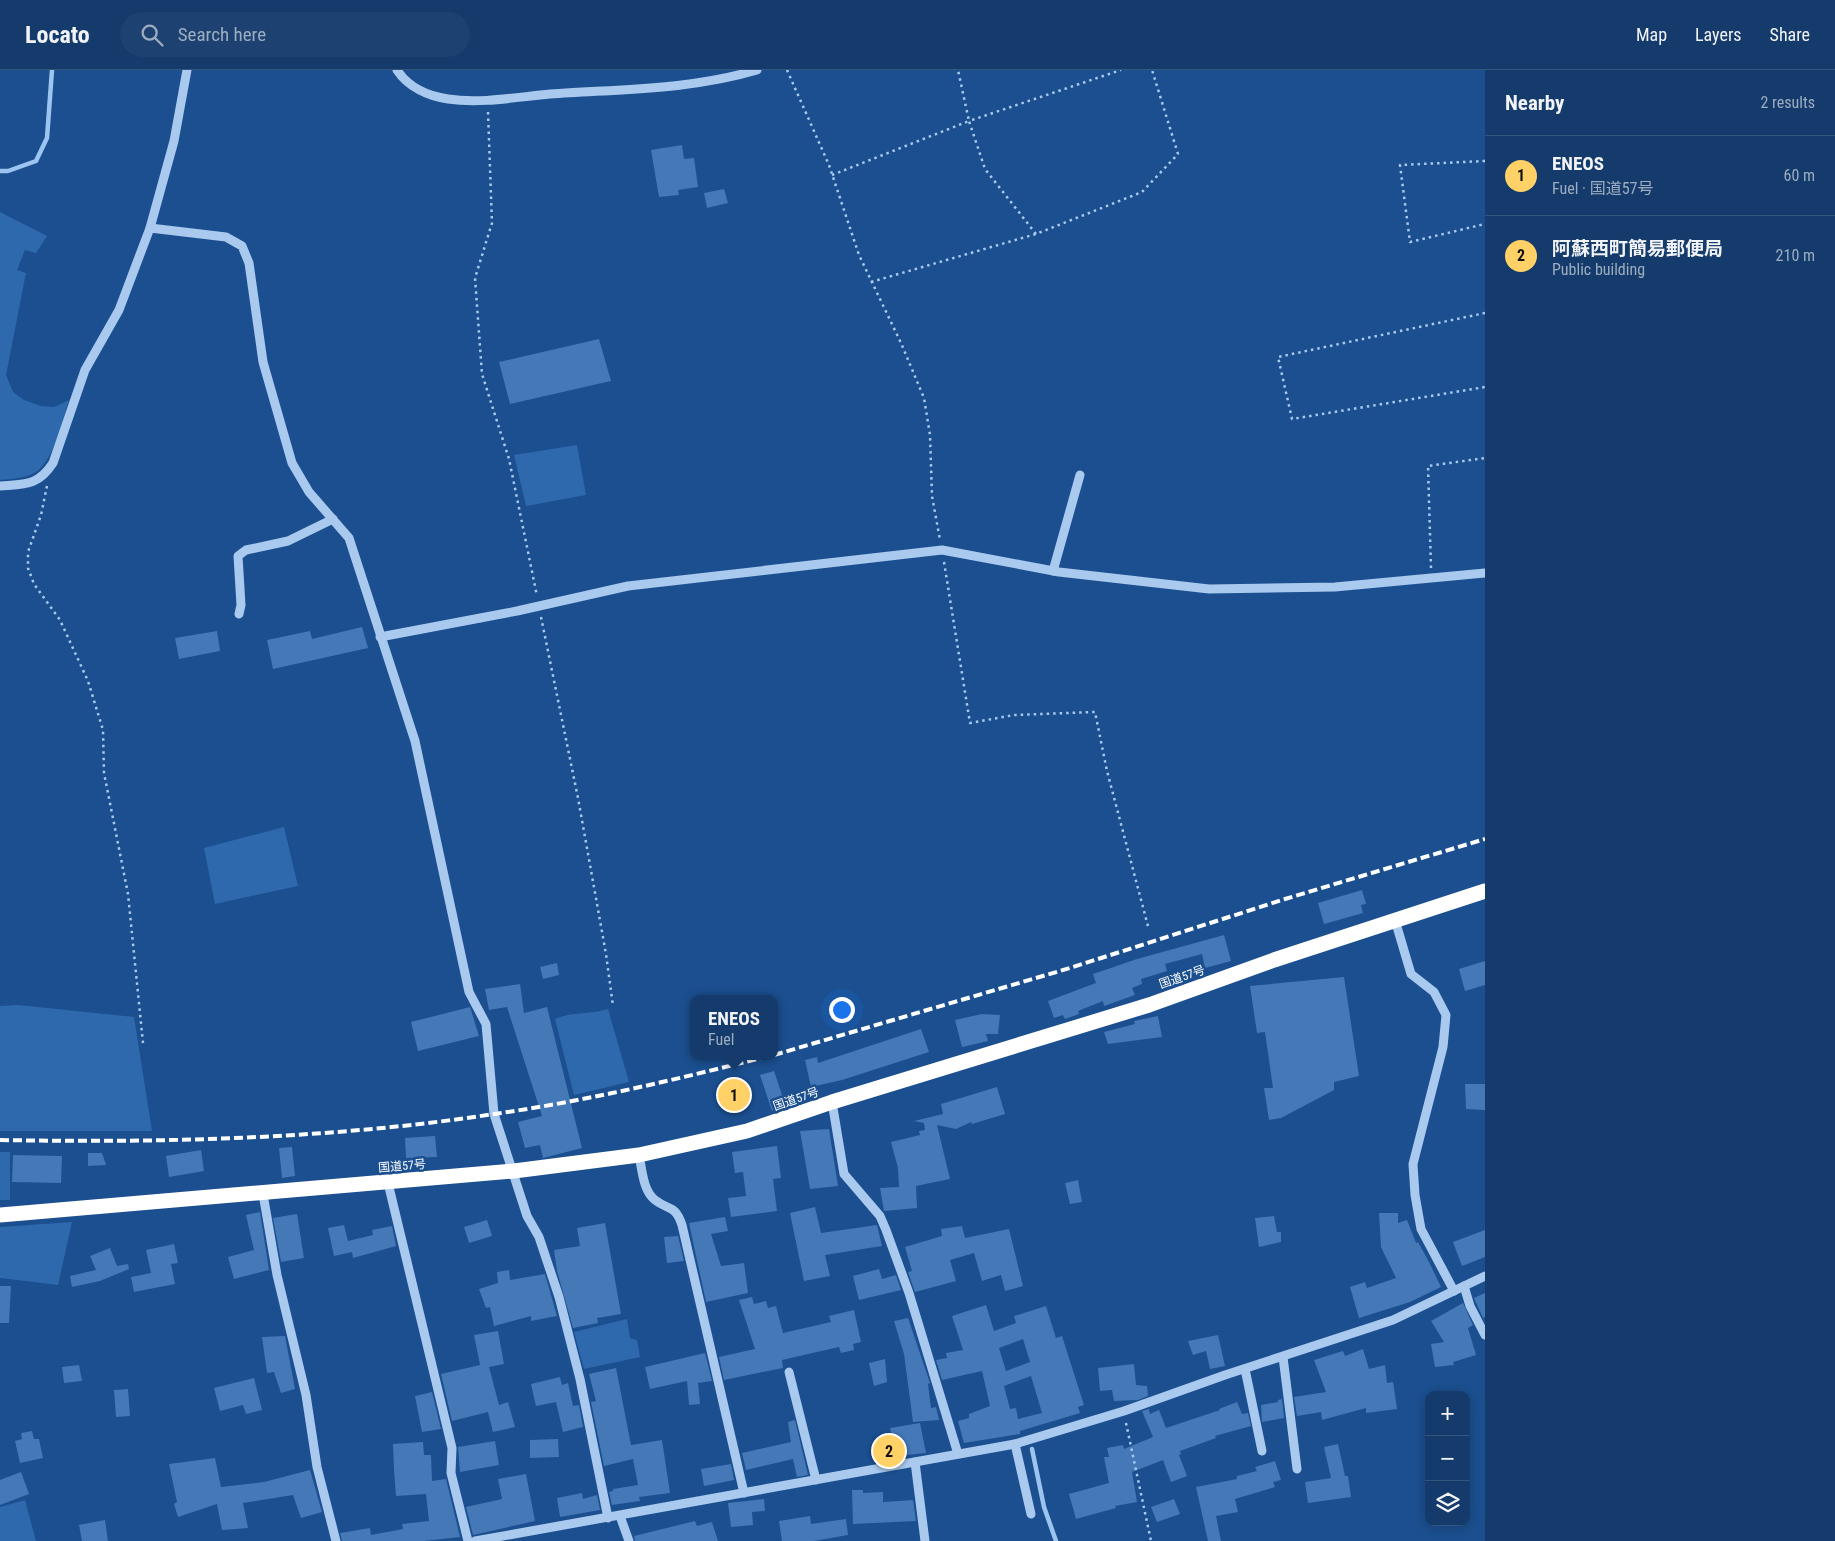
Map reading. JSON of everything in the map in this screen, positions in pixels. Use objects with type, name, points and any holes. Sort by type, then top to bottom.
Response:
[{"type":"highway","name":"国道57号","points":[[0,1215],[388,1183],[514,1171],[639,1155],[747,1131],[832,1102],[1148,1005],[1485,891]]},
{"type":"street","points":[[0,486],[33,483],[45,475],[53,463],[85,370],[119,310],[150,228],[174,141],[187,70]]},
{"type":"street","points":[[396,70],[402,78],[430,95],[449,99],[488,99],[665,88],[727,79],[757,70]]},
{"type":"street","points":[[150,228],[226,237],[242,246],[249,263],[263,362],[292,463],[309,492],[349,538],[415,742],[469,992],[486,1024],[494,1114],[527,1216],[539,1237],[558,1297],[580,1378],[608,1518]]},
{"type":"street","points":[[1053,571],[1080,475]]},
{"type":"street","points":[[239,614],[238,556],[246,550],[288,541],[333,519]]},
{"type":"street","points":[[380,637],[539,606],[628,586],[942,550],[1053,571],[1209,590],[1335,587],[1485,574]]},
{"type":"street","points":[[1395,920],[1411,974],[1434,992],[1446,1015],[1443,1046],[1413,1164],[1415,1195],[1421,1229],[1454,1291]]},
{"type":"street","points":[[832,1102],[844,1174],[880,1216],[886,1230],[909,1293],[958,1454]]},
{"type":"street","points":[[639,1155],[647,1190],[655,1200],[674,1208],[680,1220],[744,1493]]},
{"type":"street","points":[[388,1183],[448,1429],[452,1448],[451,1473],[458,1509],[468,1541]]},
{"type":"street","points":[[263,1194],[277,1275],[306,1395],[317,1467],[336,1541]]},
{"type":"street","points":[[475,1541],[1015,1444],[1124,1411],[1393,1320],[1485,1276]]},
{"type":"street","points":[[1464,1286],[1470,1306],[1485,1335]]},
{"type":"street","points":[[1284,1357],[1297,1469]]},
{"type":"street","points":[[1245,1369],[1262,1451]]},
{"type":"street","points":[[789,1372],[816,1480]]},
{"type":"street","points":[[1015,1444],[1031,1514]]},
{"type":"street","points":[[915,1462],[925,1541]]},
{"type":"street","points":[[620,1516],[629,1541]]},
{"type":"path","points":[[787,70],[832,175],[859,255],[901,343],[924,398],[930,435],[932,496],[970,723],[1014,715],[1095,712],[1107,771],[1149,930]]},
{"type":"path","points":[[958,70],[969,121],[986,169],[1036,234]]},
{"type":"path","points":[[832,175],[969,121],[1121,70]]},
{"type":"path","points":[[872,282],[1036,234],[1142,192],[1178,154],[1152,70]]},
{"type":"path","points":[[488,99],[492,223],[475,278],[482,374],[509,459],[578,798],[606,954],[613,1006]]},
{"type":"path","points":[[1485,160],[1400,165],[1410,242],[1485,224]]},
{"type":"path","points":[[1485,313],[1278,357],[1292,419],[1485,387]]},
{"type":"path","points":[[1431,580],[1428,466],[1485,458]]},
{"type":"path","points":[[45,475],[47,492],[28,552],[28,568],[34,584],[60,620],[88,681],[103,730],[104,773],[128,894],[143,1043]]},
{"type":"path","points":[[1124,1411],[1151,1541]]},
{"type":"shaded area","points":[[0,212],[47,236],[36,253],[25,250],[17,270],[26,273],[6,375],[13,392],[24,400],[41,406],[54,407],[69,400],[52,451],[41,468],[26,476],[0,480]]},
{"type":"shaded area","points":[[577,445],[586,495],[526,506],[514,455]]},
{"type":"shaded area","points":[[284,827],[298,886],[215,904],[204,848]]},
{"type":"shaded area","points":[[18,1005],[134,1017],[152,1131],[0,1131],[0,1006]]},
{"type":"shaded area","points":[[608,1009],[629,1082],[574,1095],[555,1019],[568,1015]]},
{"type":"shaded area","points":[[0,1152],[10,1152],[10,1200],[0,1200]]},
{"type":"shaded area","points":[[72,1222],[58,1285],[0,1278],[0,1227]]},
{"type":"shaded area","points":[[627,1319],[630,1338],[637,1340],[640,1357],[584,1369],[574,1332]]},
{"type":"shaded area","points":[[25,1500],[36,1541],[0,1541],[0,1507]]},
{"type":"building","points":[[682,145],[684,159],[694,158],[698,187],[678,190],[679,195],[659,197],[651,150]]},
{"type":"building","points":[[724,189],[728,203],[707,208],[704,193]]},
{"type":"building","points":[[599,339],[611,381],[510,404],[499,362]]},
{"type":"building","points":[[362,627],[368,648],[273,669],[267,640],[310,631],[312,639]]},
{"type":"building","points":[[217,631],[220,651],[179,659],[175,638]]},
{"type":"building","points":[[1362,890],[1366,904],[1361,905],[1363,913],[1324,924],[1318,903]]},
{"type":"building","points":[[1224,935],[1231,961],[1205,968],[1202,954],[1165,964],[1167,971],[1141,979],[1142,984],[1132,988],[1135,995],[1104,1006],[1103,1001],[1078,1011],[1079,1014],[1065,1019],[1063,1015],[1054,1018],[1048,1001],[1096,983],[1093,974],[1137,959]]},
{"type":"building","points":[[1485,961],[1485,985],[1465,991],[1459,969]]},
{"type":"building","points":[[557,963],[559,975],[543,979],[540,967]]},
{"type":"building","points":[[1344,977],[1359,1076],[1334,1082],[1334,1090],[1281,1118],[1269,1120],[1264,1088],[1273,1088],[1265,1032],[1257,1033],[1250,986]]},
{"type":"building","points":[[520,984],[524,1013],[547,1007],[582,1148],[543,1158],[540,1145],[525,1148],[518,1122],[542,1116],[507,1007],[489,1010],[485,989]]},
{"type":"building","points":[[470,1007],[479,1036],[418,1051],[411,1022]]},
{"type":"building","points":[[982,1014],[1000,1015],[998,1034],[986,1034],[988,1041],[962,1047],[955,1020]]},
{"type":"building","points":[[1158,1016],[1162,1037],[1108,1044],[1104,1032],[1135,1024],[1134,1021]]},
{"type":"building","points":[[921,1029],[929,1052],[842,1080],[811,1087],[805,1060],[817,1057],[818,1063]]},
{"type":"building","points":[[774,1071],[786,1107],[772,1111],[760,1075]]},
{"type":"building","points":[[1465,1084],[1485,1084],[1485,1110],[1466,1109]]},
{"type":"building","points":[[997,1087],[1005,1114],[972,1124],[971,1122],[956,1129],[937,1125],[950,1179],[916,1186],[917,1208],[884,1211],[880,1188],[899,1187],[898,1168],[891,1142],[920,1135],[919,1131],[925,1130],[924,1123],[914,1121],[943,1114],[941,1104]]},
{"type":"building","points":[[829,1129],[838,1186],[810,1189],[800,1131]]},
{"type":"building","points":[[435,1136],[437,1157],[406,1158],[405,1138]]},
{"type":"building","points":[[777,1146],[781,1178],[773,1179],[777,1211],[731,1217],[728,1198],[746,1196],[743,1172],[735,1173],[732,1152]]},
{"type":"building","points":[[292,1147],[295,1176],[282,1178],[279,1148]]},
{"type":"building","points":[[201,1150],[204,1171],[169,1177],[166,1156]]},
{"type":"building","points":[[88,1153],[102,1153],[106,1165],[88,1166]]},
{"type":"building","points":[[13,1155],[62,1156],[61,1183],[12,1182]]},
{"type":"building","points":[[1078,1180],[1082,1202],[1070,1204],[1065,1183]]},
{"type":"building","points":[[815,1207],[821,1233],[877,1225],[882,1246],[825,1255],[830,1276],[804,1281],[790,1213]]},
{"type":"building","points":[[260,1212],[269,1270],[234,1279],[228,1257],[254,1250],[246,1215]]},
{"type":"building","points":[[1379,1213],[1398,1213],[1398,1223],[1407,1220],[1416,1243],[1418,1242],[1441,1287],[1410,1302],[1359,1318],[1350,1287],[1365,1282],[1367,1288],[1396,1278],[1381,1247]]},
{"type":"building","points":[[297,1214],[304,1258],[281,1262],[273,1218]]},
{"type":"building","points":[[1274,1216],[1277,1232],[1281,1232],[1281,1242],[1259,1247],[1255,1218]]},
{"type":"building","points":[[725,1217],[728,1231],[711,1234],[721,1266],[744,1263],[748,1293],[706,1302],[689,1223]]},
{"type":"building","points":[[487,1220],[492,1236],[469,1243],[464,1227]]},
{"type":"building","points":[[605,1223],[621,1314],[597,1318],[598,1323],[573,1328],[557,1271],[554,1250],[580,1246],[577,1228]]},
{"type":"building","points":[[344,1225],[348,1241],[373,1235],[372,1230],[392,1226],[396,1246],[353,1258],[352,1252],[334,1256],[328,1228]]},
{"type":"building","points":[[962,1226],[965,1238],[1009,1229],[1023,1286],[1005,1291],[1001,1275],[982,1281],[974,1253],[950,1260],[956,1281],[915,1292],[908,1272],[912,1271],[905,1247],[942,1236],[941,1229]]},
{"type":"building","points":[[1485,1230],[1485,1257],[1462,1266],[1453,1242]]},
{"type":"building","points":[[678,1236],[684,1261],[667,1263],[664,1237]]},
{"type":"building","points":[[174,1244],[178,1263],[171,1264],[175,1284],[134,1292],[131,1277],[151,1273],[146,1250]]},
{"type":"building","points":[[110,1248],[117,1266],[128,1264],[129,1269],[100,1281],[72,1287],[70,1276],[96,1270],[90,1256]]},
{"type":"building","points":[[879,1269],[882,1279],[896,1275],[901,1290],[859,1300],[853,1276]]},
{"type":"building","points":[[509,1270],[510,1280],[545,1274],[557,1316],[531,1321],[531,1316],[494,1326],[490,1307],[486,1308],[479,1289],[498,1283],[497,1272]]},
{"type":"building","points":[[0,1286],[11,1286],[9,1323],[0,1323]]},
{"type":"building","points":[[1485,1293],[1485,1317],[1483,1318],[1474,1298]]},
{"type":"building","points":[[752,1297],[754,1304],[766,1301],[768,1308],[776,1306],[783,1333],[831,1322],[829,1316],[854,1310],[861,1342],[853,1344],[854,1350],[841,1353],[839,1347],[782,1360],[783,1368],[724,1380],[719,1357],[755,1349],[739,1300]]},
{"type":"building","points":[[1463,1303],[1473,1325],[1468,1328],[1476,1355],[1453,1362],[1454,1365],[1435,1367],[1431,1344],[1444,1342],[1431,1321]]},
{"type":"building","points":[[986,1305],[994,1331],[1016,1323],[1014,1316],[1046,1306],[1056,1338],[1062,1336],[1084,1405],[1078,1407],[1080,1413],[1020,1431],[1020,1434],[964,1443],[958,1421],[969,1418],[969,1414],[990,1406],[982,1371],[942,1380],[936,1360],[947,1358],[946,1353],[963,1350],[952,1316]],"holes":[[[1023,1339],[1030,1362],[1006,1371],[999,1348]],[[1031,1376],[1042,1413],[1018,1419],[1016,1408],[1010,1409],[1004,1386]]]},
{"type":"building","points":[[908,1318],[930,1383],[928,1384],[931,1408],[936,1407],[939,1420],[913,1422],[904,1354],[894,1321]]},
{"type":"building","points":[[498,1331],[504,1364],[489,1367],[499,1405],[508,1402],[515,1427],[493,1432],[488,1412],[452,1421],[441,1374],[480,1365],[474,1335]]},
{"type":"building","points":[[1218,1335],[1225,1366],[1210,1369],[1206,1351],[1193,1355],[1188,1341]]},
{"type":"building","points":[[285,1336],[295,1389],[281,1393],[274,1372],[267,1373],[262,1337]]},
{"type":"building","points":[[1363,1349],[1369,1369],[1385,1365],[1387,1383],[1393,1382],[1397,1409],[1366,1413],[1366,1408],[1322,1420],[1321,1412],[1297,1416],[1294,1397],[1326,1392],[1314,1360],[1343,1351],[1345,1356]]},
{"type":"building","points":[[705,1353],[712,1381],[698,1383],[700,1404],[689,1405],[687,1381],[650,1389],[645,1367]]},
{"type":"building","points":[[885,1359],[887,1382],[874,1386],[869,1363]]},
{"type":"building","points":[[1134,1364],[1136,1385],[1147,1386],[1148,1396],[1138,1400],[1114,1401],[1112,1390],[1100,1391],[1098,1368]]},
{"type":"building","points":[[79,1365],[82,1381],[64,1383],[62,1367]]},
{"type":"building","points":[[616,1368],[631,1445],[662,1440],[670,1493],[639,1497],[640,1501],[612,1505],[609,1492],[613,1491],[613,1489],[638,1485],[633,1459],[604,1466],[591,1402],[596,1401],[589,1374]]},
{"type":"building","points":[[560,1377],[562,1385],[568,1383],[573,1406],[579,1405],[583,1427],[563,1432],[556,1402],[536,1406],[531,1384]]},
{"type":"building","points":[[254,1378],[262,1410],[246,1414],[243,1405],[220,1411],[214,1388]]},
{"type":"building","points":[[128,1389],[130,1416],[116,1417],[114,1390]]},
{"type":"building","points":[[432,1392],[441,1429],[422,1432],[415,1396]]},
{"type":"building","points":[[1282,1399],[1284,1418],[1262,1422],[1261,1405],[1278,1402],[1278,1400]]},
{"type":"building","points":[[1237,1402],[1242,1414],[1248,1413],[1251,1426],[1215,1436],[1216,1438],[1180,1451],[1181,1454],[1179,1455],[1187,1476],[1171,1482],[1163,1460],[1132,1472],[1137,1502],[1115,1506],[1116,1508],[1076,1519],[1069,1494],[1109,1483],[1104,1457],[1109,1457],[1107,1448],[1123,1445],[1124,1449],[1153,1437],[1142,1411],[1149,1409],[1150,1414],[1159,1410],[1166,1428],[1220,1410]]},
{"type":"building","points":[[795,1420],[808,1475],[797,1477],[793,1459],[746,1470],[742,1453],[791,1442],[788,1422]]},
{"type":"building","points":[[920,1423],[926,1453],[888,1457],[883,1439],[892,1438],[890,1428]]},
{"type":"building","points":[[32,1431],[34,1439],[39,1439],[43,1458],[20,1463],[15,1441],[22,1439],[21,1433]]},
{"type":"building","points":[[558,1439],[559,1457],[530,1458],[530,1440]]},
{"type":"building","points":[[495,1441],[499,1465],[460,1472],[458,1447]]},
{"type":"building","points":[[423,1442],[424,1455],[431,1455],[432,1481],[446,1479],[460,1537],[424,1541],[342,1541],[340,1533],[370,1528],[371,1535],[403,1529],[402,1524],[429,1521],[426,1494],[396,1496],[394,1470],[393,1444]]},
{"type":"building","points":[[1338,1444],[1345,1476],[1348,1476],[1351,1497],[1308,1503],[1305,1482],[1331,1478],[1324,1447]]},
{"type":"building","points":[[215,1458],[221,1487],[264,1482],[310,1470],[322,1512],[301,1518],[293,1495],[243,1503],[248,1528],[222,1530],[217,1504],[178,1517],[174,1504],[177,1502],[169,1464]]},
{"type":"building","points":[[1275,1461],[1281,1480],[1273,1482],[1275,1487],[1235,1499],[1238,1512],[1216,1516],[1221,1541],[1208,1541],[1196,1487],[1237,1479],[1237,1476],[1257,1471],[1255,1467]]},
{"type":"building","points":[[731,1464],[734,1480],[704,1486],[701,1469]]},
{"type":"building","points":[[21,1472],[29,1494],[0,1505],[0,1480]]},
{"type":"building","points":[[526,1474],[535,1521],[473,1535],[466,1507],[502,1499],[498,1479]]},
{"type":"building","points":[[852,1490],[863,1490],[863,1493],[883,1492],[883,1502],[913,1500],[916,1521],[853,1524]]},
{"type":"building","points":[[582,1493],[583,1499],[597,1495],[600,1510],[560,1517],[557,1498]]},
{"type":"building","points":[[764,1499],[765,1511],[752,1512],[753,1525],[731,1527],[728,1503]]},
{"type":"building","points":[[1174,1499],[1180,1514],[1157,1522],[1151,1507]]},
{"type":"building","points":[[810,1516],[811,1524],[846,1519],[848,1535],[814,1541],[782,1541],[779,1521]]},
{"type":"building","points":[[105,1520],[108,1541],[82,1541],[79,1525]]},
{"type":"building","points":[[695,1521],[697,1526],[712,1522],[718,1541],[635,1541],[634,1536]]},
{"type":"waterway","points":[[0,171],[8,171],[36,161],[47,138],[52,70]]},
{"type":"waterway","points":[[1032,1449],[1044,1507],[1056,1541]]},
{"type":"railway","points":[[778,1054],[1070,968],[1285,899],[1485,839]]},
{"type":"railway","points":[[0,1140],[186,1140],[248,1138],[371,1129],[529,1109],[667,1081],[753,1060]]},
{"type":"place","name":"ENEOS","points":[[734,1095]]},
{"type":"place","name":"阿蘇西町簡易郵便局","points":[[889,1451]]}]
